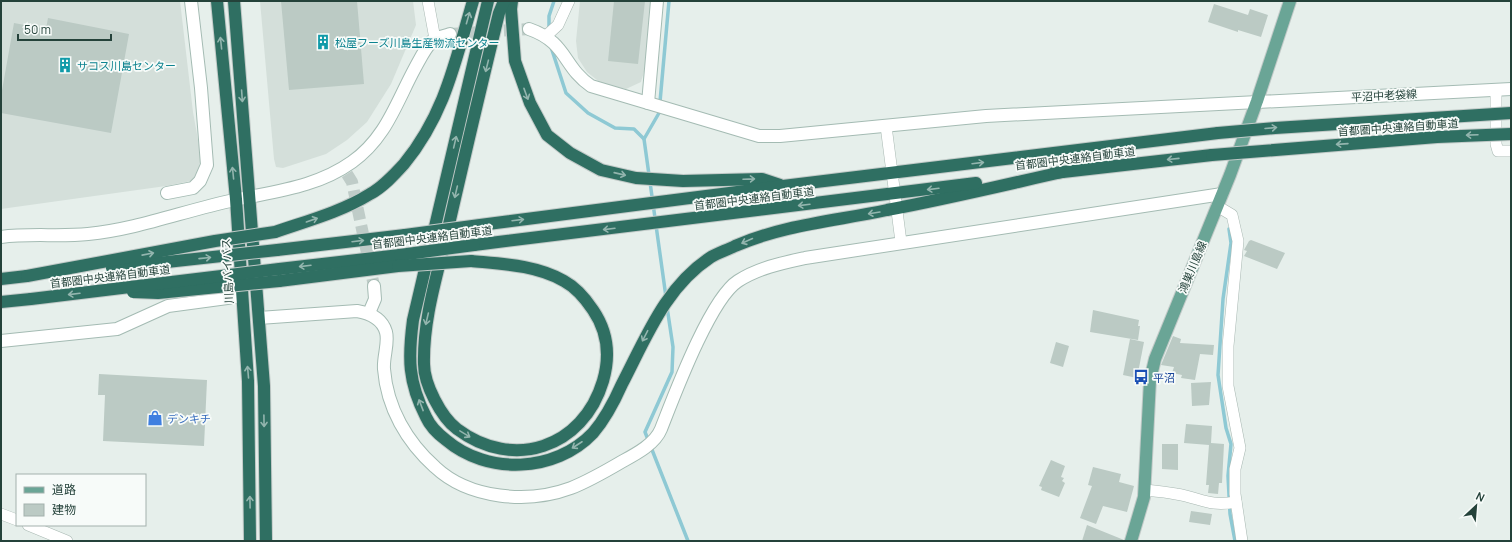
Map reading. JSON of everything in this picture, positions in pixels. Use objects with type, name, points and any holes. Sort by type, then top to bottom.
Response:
[{"type":"highway","name":"川島バイパス","points":[[217,1],[236,200],[248,381],[250,541]]},
{"type":"highway","points":[[234,1],[264,386],[266,541]]},
{"type":"highway","points":[[27,276],[214,241],[275,232],[335,212],[372,194],[394,175],[413,152],[432,124],[445,96],[473,1]]},
{"type":"highway","points":[[488,1],[413,320],[408,357],[413,384],[426,419],[438,434],[455,448],[473,458],[493,464],[530,464],[557,456],[578,445],[592,434],[606,417],[664,302],[684,280],[711,257],[756,237],[814,222],[897,208],[1062,172]]},
{"type":"highway","points":[[103,290],[158,293],[280,281],[399,260],[471,261],[518,265],[563,280],[581,293],[599,320],[608,347],[607,367],[599,394],[588,415],[576,428],[554,443],[519,450],[494,448],[475,440],[456,428],[441,411],[429,389],[424,366],[427,318],[473,120],[499,13],[504,1]]},
{"type":"highway","points":[[512,1],[511,9],[515,61],[530,103],[547,135],[570,154],[601,170],[636,178],[683,181],[762,178],[783,186]]},
{"type":"highway","name":"首都圏中央連絡自動車道","points":[[1,279],[405,235],[783,186],[1218,133],[1282,127],[1511,113]]},
{"type":"highway","name":"首都圏中央連絡自動車道","points":[[1,302],[279,268],[399,260],[474,245],[895,194],[1062,172],[1212,155],[1437,137],[1511,134]]},
{"type":"main road","name":"鴻巣川島線","points":[[1131,541],[1145,490],[1150,380],[1155,359],[1222,194],[1257,101],[1290,1]]},
{"type":"street","points":[[167,193],[193,188],[200,181],[207,165],[201,88],[191,1]]},
{"type":"street","points":[[428,1],[434,39]]},
{"type":"street","points":[[547,37],[558,25],[569,1]]},
{"type":"street","points":[[650,104],[657,1]]},
{"type":"street","name":"平沼中老袋線","points":[[529,29],[547,37],[558,46],[582,80],[591,86],[759,136],[780,136],[986,116],[1511,89]]},
{"type":"street","points":[[1,237],[87,234],[121,230],[236,200],[284,191],[322,180],[345,171],[378,138],[394,113],[421,57],[434,39],[450,34]]},
{"type":"street","points":[[1496,90],[1496,144],[1498,151],[1511,151]]},
{"type":"street","points":[[886,126],[901,242]]},
{"type":"street","points":[[259,318],[357,312],[369,313],[379,320],[386,331],[384,370],[390,398],[399,422],[413,446],[436,469],[462,485],[499,496],[540,496],[570,488],[607,471],[644,448],[660,433],[683,376],[716,306],[726,292],[737,282],[753,272],[778,264],[901,242],[1222,194]]},
{"type":"street","points":[[1217,206],[1232,215],[1238,241],[1228,346],[1228,386],[1240,448],[1235,469],[1232,503],[1242,541]]},
{"type":"street","points":[[369,313],[375,299],[374,286]]},
{"type":"street","points":[[1,341],[117,329],[168,306],[242,296]]},
{"type":"street","points":[[1145,490],[1177,494],[1209,503],[1232,503]]},
{"type":"street","points":[[1,514],[16,520]]},
{"type":"street","points":[[30,526],[67,541]]},
{"type":"shaded area","points":[[1,1],[180,1],[193,112],[201,157],[198,173],[191,181],[166,186],[1,209]]},
{"type":"shaded area","points":[[260,1],[413,1],[416,25],[391,84],[367,122],[347,140],[326,154],[283,168],[276,167],[274,159]]},
{"type":"shaded area","points":[[580,1],[652,1],[646,65],[641,82],[626,89],[602,84],[587,72],[578,58],[576,41]]},
{"type":"building","name":"松屋フーズ川島生産物流センター","points":[[281,1],[357,1],[364,84],[289,90]]},
{"type":"building","points":[[614,1],[645,1],[638,64],[608,61]]},
{"type":"building","points":[[1214,4],[1248,15],[1250,9],[1268,15],[1261,37],[1238,30],[1238,32],[1208,22]]},
{"type":"building","name":"サコス川島センター","points":[[48,18],[129,34],[111,133],[1,113],[1,96],[14,23],[46,29]]},
{"type":"building","points":[[1251,240],[1285,253],[1277,269],[1244,256],[1247,251],[1244,250]]},
{"type":"building","points":[[1093,310],[1139,320],[1138,326],[1140,326],[1138,340],[1090,332]]},
{"type":"building","points":[[1173,336],[1181,339],[1180,343],[1214,345],[1213,355],[1200,354],[1195,380],[1181,378],[1182,375],[1172,373],[1174,367],[1161,365]]},
{"type":"building","points":[[1130,339],[1144,342],[1137,378],[1123,375]]},
{"type":"building","points":[[1056,342],[1069,346],[1063,367],[1050,363]]},
{"type":"building","name":"デンキチ","points":[[99,374],[207,380],[204,446],[103,441],[105,395],[98,395]]},
{"type":"building","points":[[1211,382],[1209,405],[1192,406],[1191,383]]},
{"type":"building","points":[[1186,424],[1212,426],[1211,443],[1224,444],[1222,483],[1219,483],[1218,494],[1208,493],[1209,485],[1206,485],[1209,445],[1184,443]]},
{"type":"building","points":[[1162,444],[1178,444],[1178,470],[1162,469]]},
{"type":"building","points":[[1051,460],[1065,466],[1061,477],[1064,478],[1062,481],[1065,483],[1059,497],[1041,490],[1042,487],[1039,486]]},
{"type":"building","points":[[1093,467],[1121,474],[1119,482],[1134,486],[1127,512],[1103,506],[1096,524],[1080,518],[1092,486],[1088,485]]},
{"type":"building","points":[[1191,511],[1212,514],[1210,525],[1189,522]]},
{"type":"building","points":[[1087,525],[1124,540],[1124,541],[1082,541]]},
{"type":"waterway","points":[[549,30],[549,16],[554,1]]},
{"type":"waterway","points":[[666,297],[644,139],[659,113],[669,1]]},
{"type":"waterway","points":[[550,44],[566,93],[588,113],[615,128],[634,129],[644,139]]},
{"type":"waterway","points":[[1229,229],[1231,243],[1223,299],[1218,375],[1226,428],[1231,444],[1228,476],[1230,514],[1235,541]]},
{"type":"waterway","points":[[667,307],[673,347],[672,372],[645,432],[688,541]]},
{"type":"tunnel","points":[[450,34],[529,29]]},
{"type":"tunnel","points":[[347,174],[352,182],[374,286]]},
{"type":"place","name":"松屋フーズ川島生産物流センター","points":[[323,42]]},
{"type":"place","name":"サコス川島センター","points":[[65,65]]},
{"type":"place","name":"平沼","points":[[1141,377]]},
{"type":"place","name":"デンキチ","points":[[155,418]]}]
